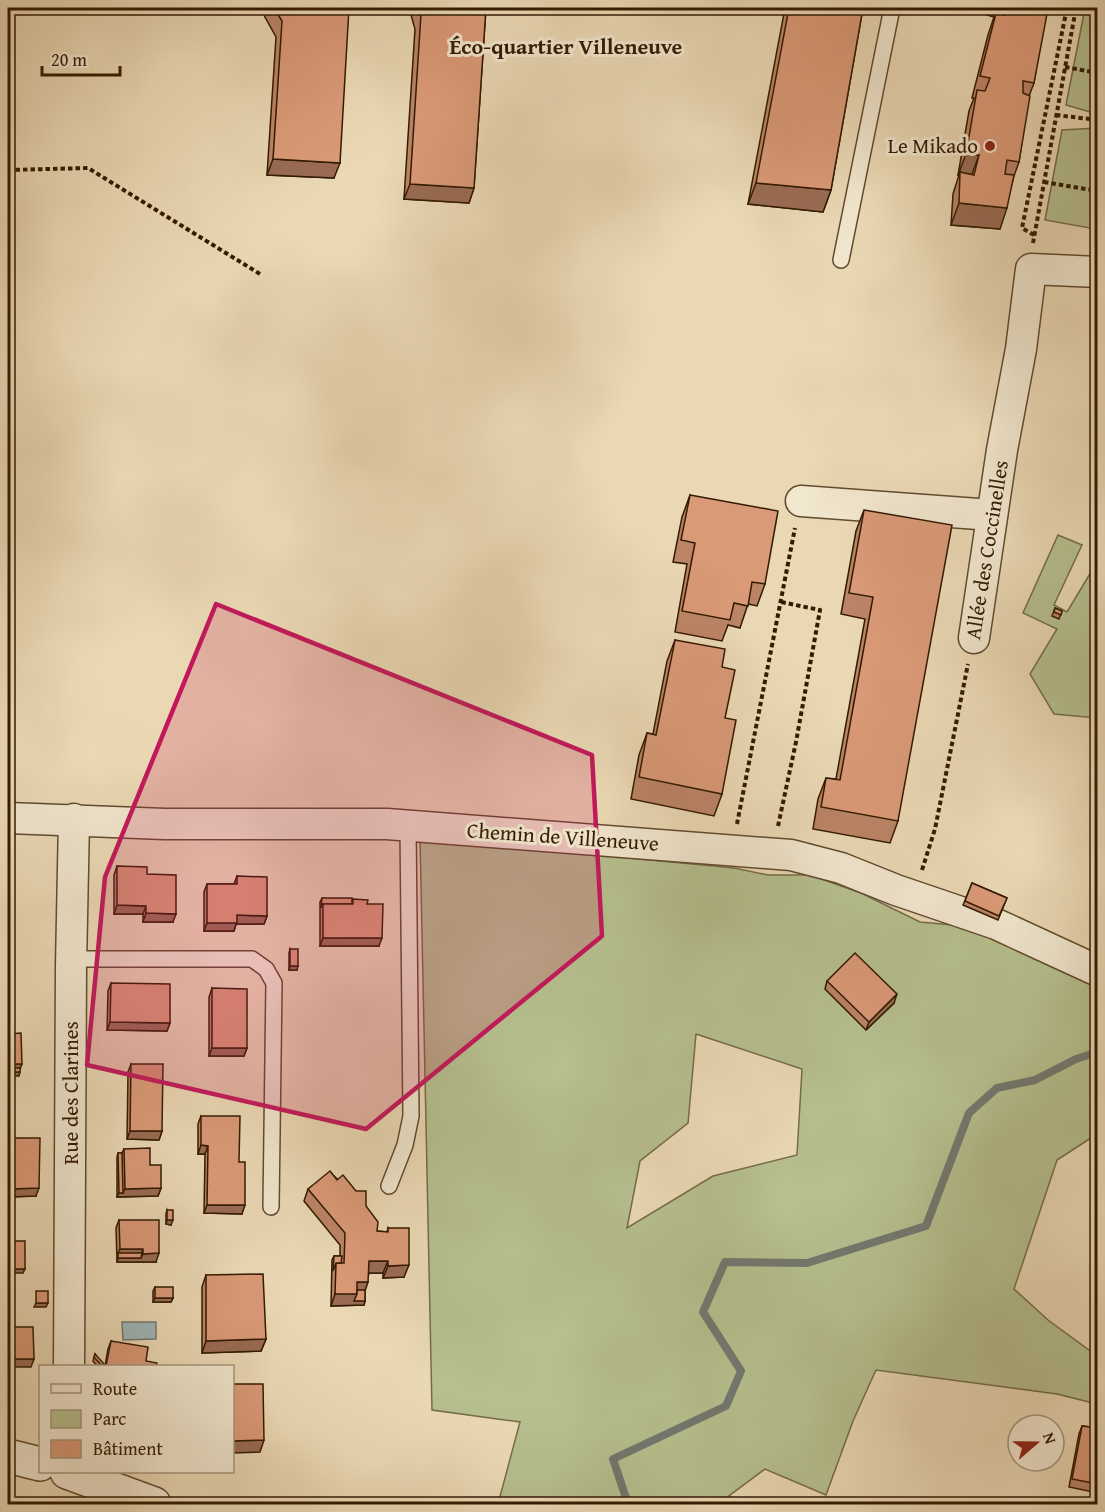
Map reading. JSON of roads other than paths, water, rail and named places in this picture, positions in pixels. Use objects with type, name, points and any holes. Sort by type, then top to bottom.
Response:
[{"type":"street","name":"Allée des Coccinelles","points":[[974,638],[992,515],[1021,348],[1030,269],[1098,272]]},
{"type":"street","points":[[801,501],[992,515]]},
{"type":"street","name":"Chemin de Villeneuve","points":[[8,818],[165,824],[408,826],[791,855],[841,868],[896,890],[996,924],[1098,971]]},
{"type":"street","name":"Rue des Clarines","points":[[69,1365],[74,819]]},
{"type":"street","points":[[8,1456],[39,1464]]},
{"type":"street","points":[[70,1473],[154,1504]]},
{"type":"lane","points":[[841,260],[892,8]]},
{"type":"lane","points":[[389,1186],[405,1145],[411,1116],[408,826]]},
{"type":"lane","points":[[71,959],[252,959],[266,969],[274,983],[271,1207]]},
{"type":"water","points":[[122,1322],[156,1322],[156,1339],[123,1340]]},
{"type":"waterway","points":[[628,1504],[613,1459],[726,1406],[741,1371],[703,1312],[725,1262],[807,1263],[926,1226],[969,1113],[997,1088],[1035,1080],[1076,1059],[1098,1052]]},
{"type":"place","name":"Le Mikado","points":[[990,146]]},
{"type":"district","name":"Éco-quartier Villeneuve","points":[[566,46]]}]
